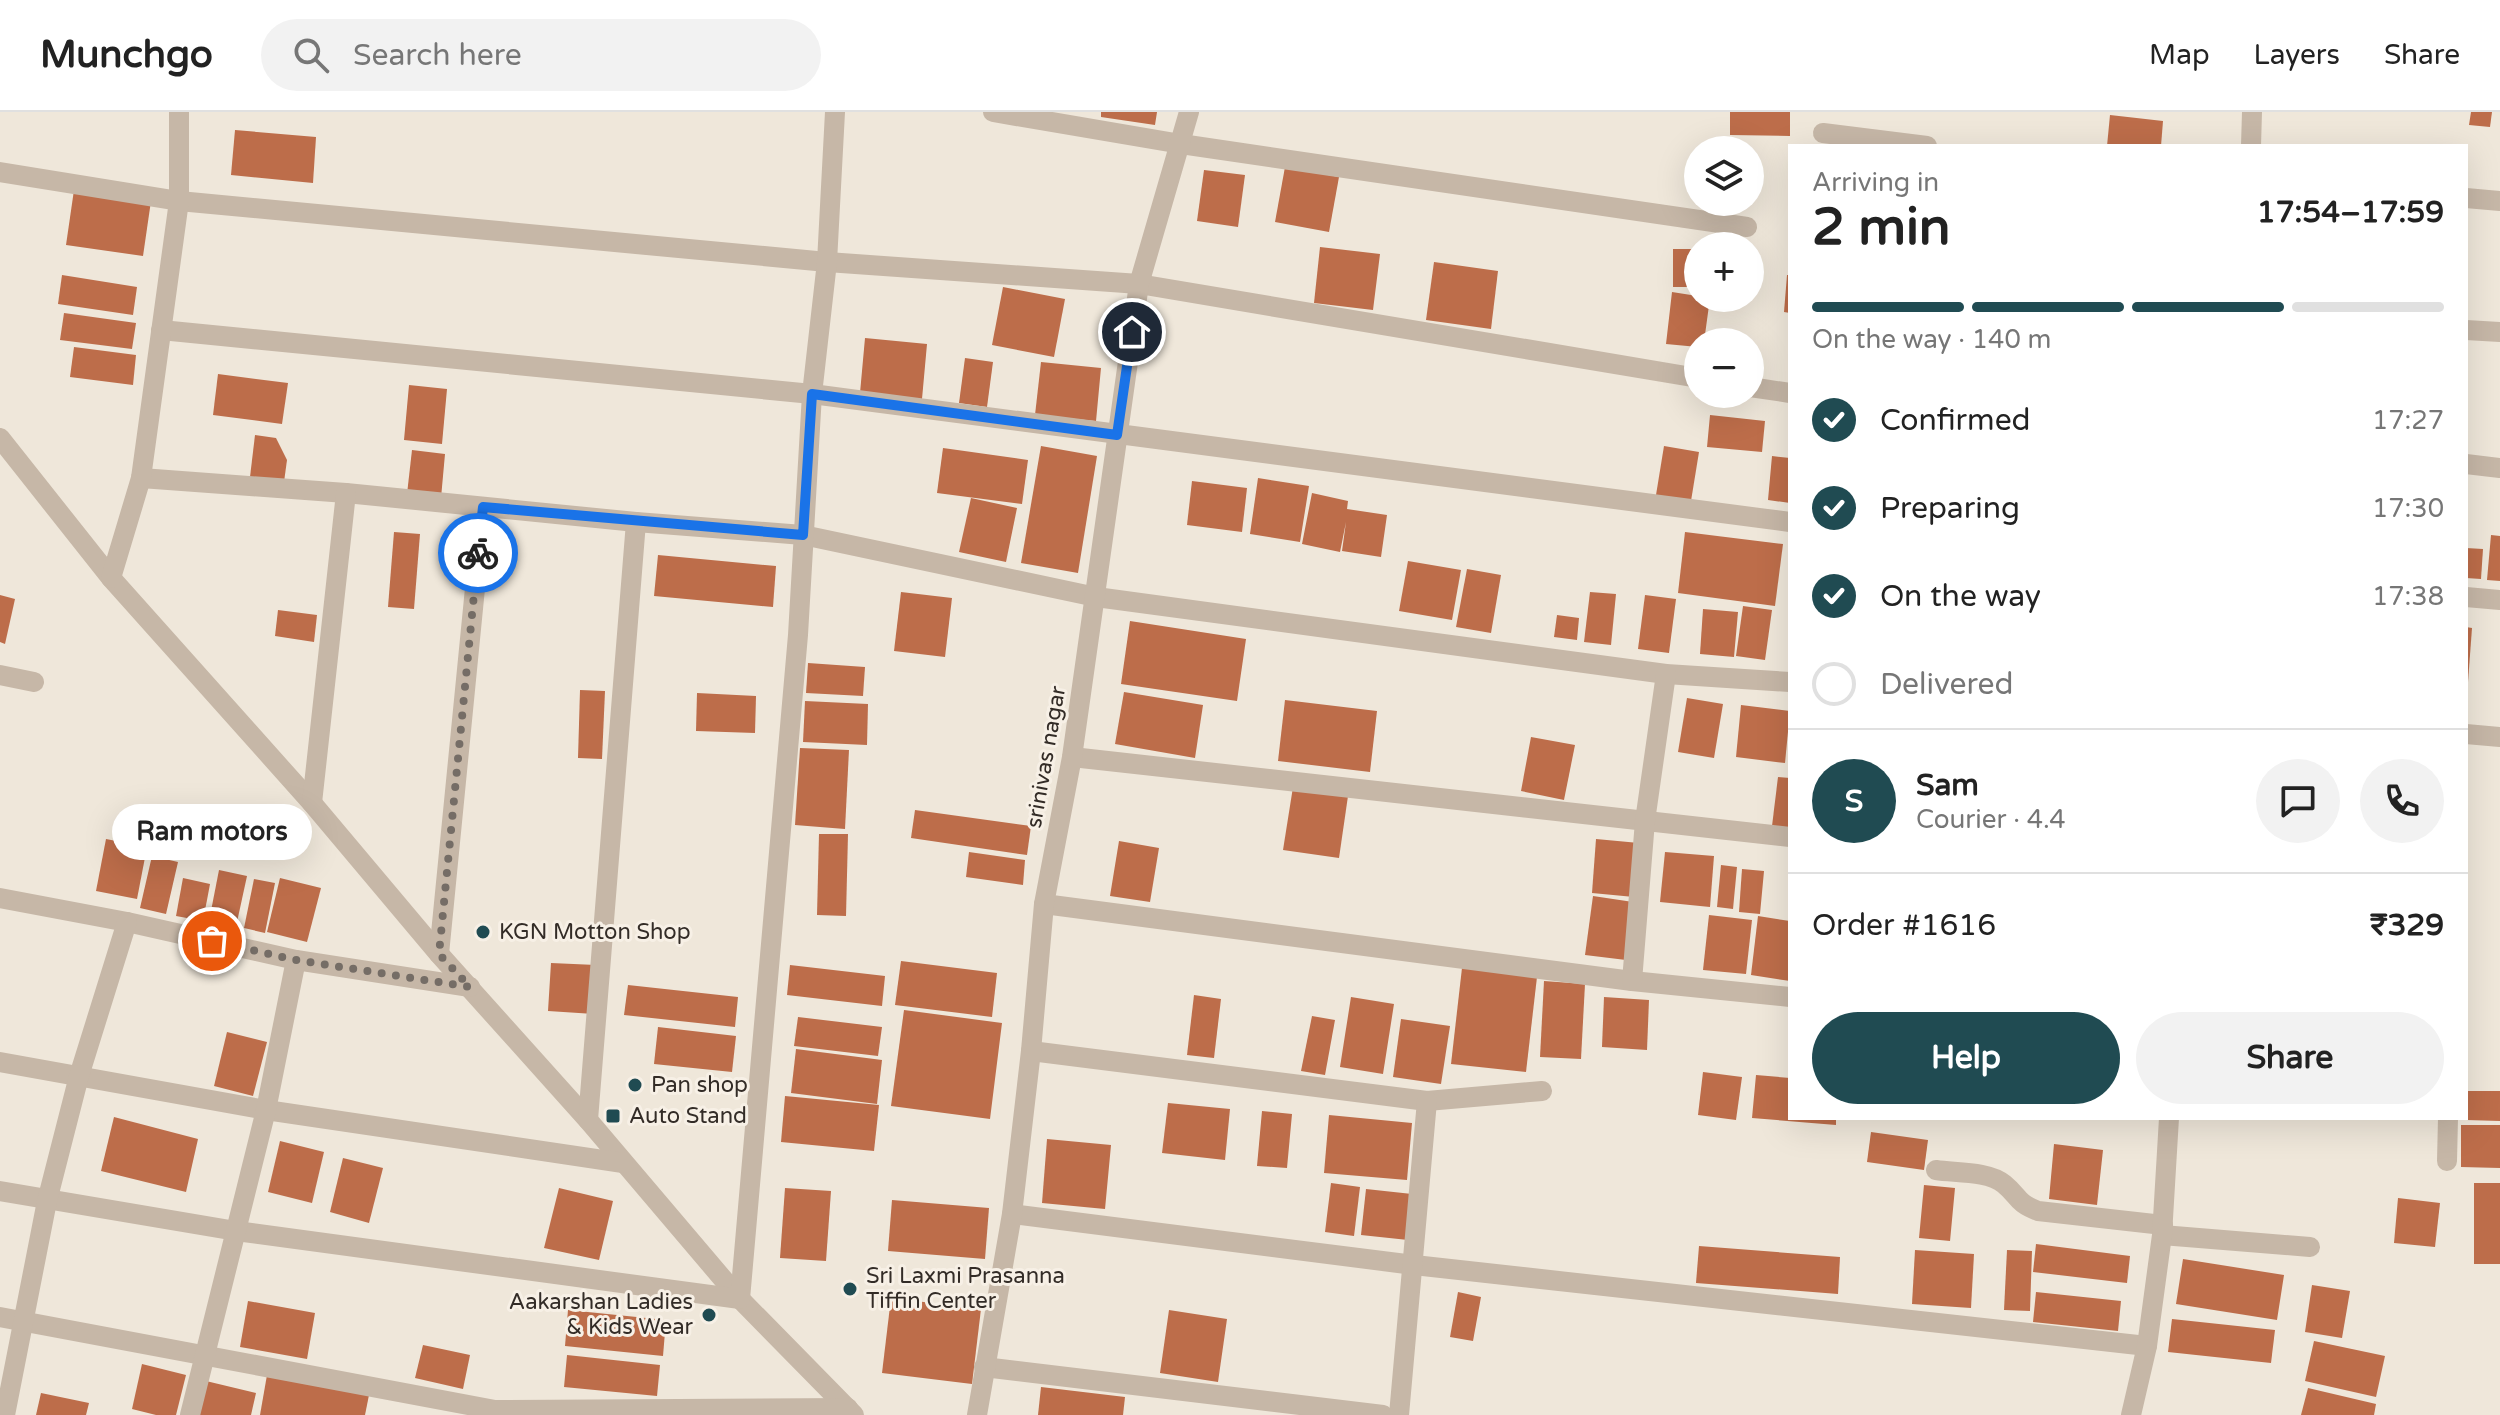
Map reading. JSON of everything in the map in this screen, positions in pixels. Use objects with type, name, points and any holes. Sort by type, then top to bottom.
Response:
[{"type":"street","points":[[111,578],[141,478],[179,201],[179,112]]},
{"type":"street","points":[[740,1299],[798,635],[812,394],[827,262],[835,112]]},
{"type":"street","points":[[993,112],[1181,144],[1747,227]]},
{"type":"street","name":"srinivas nagar","points":[[977,1415],[1012,1214],[1044,904],[1072,757],[1139,284],[1189,112]]},
{"type":"street","points":[[2251,144],[2252,112]]},
{"type":"street","points":[[1823,133],[1911,144]]},
{"type":"street","points":[[0,172],[179,201],[827,262],[1139,284],[1684,376]]},
{"type":"street","points":[[2468,198],[2500,201]]},
{"type":"street","points":[[161,330],[812,394],[1788,522]]},
{"type":"street","points":[[2468,330],[2500,332]]},
{"type":"street","points":[[1764,389],[1788,393]]},
{"type":"street","points":[[0,438],[111,578],[312,803],[439,954],[588,1120],[740,1299],[850,1413]]},
{"type":"street","points":[[2468,464],[2500,468]]},
{"type":"street","points":[[141,478],[346,493],[803,535],[1096,597],[1666,674],[1788,682]]},
{"type":"street","points":[[312,803],[346,493]]},
{"type":"street","points":[[439,954],[483,507]]},
{"type":"street","points":[[588,1120],[636,522]]},
{"type":"street","points":[[2468,597],[2500,600]]},
{"type":"street","points":[[1632,981],[1645,821],[1666,674]]},
{"type":"street","points":[[0,675],[34,682]]},
{"type":"street","points":[[2468,734],[2500,737]]},
{"type":"street","points":[[1072,757],[1788,837]]},
{"type":"street","points":[[0,898],[127,922],[296,960],[470,987]]},
{"type":"street","points":[[1044,904],[1632,981],[1788,997]]},
{"type":"street","points":[[5,1415],[47,1201],[79,1076],[127,922]]},
{"type":"street","points":[[190,1415],[266,1110],[296,960]]},
{"type":"street","points":[[1031,1051],[1427,1101],[1542,1091]]},
{"type":"street","points":[[0,1062],[266,1110],[623,1163]]},
{"type":"street","points":[[1399,1415],[1427,1101]]},
{"type":"street","points":[[2131,1415],[2147,1346],[2162,1230],[2169,1120]]},
{"type":"street","points":[[2447,1161],[2448,1120]]},
{"type":"street","points":[[1936,1170],[1989,1177],[2002,1182],[2021,1205],[2038,1211],[2162,1230],[2310,1247]]},
{"type":"street","points":[[0,1191],[236,1231],[740,1299]]},
{"type":"street","points":[[1012,1214],[1414,1265],[2147,1346]]},
{"type":"street","points":[[0,1317],[495,1410],[850,1413]]},
{"type":"street","points":[[984,1367],[1383,1415]]},
{"type":"building","points":[[1101,112],[1157,112],[1155,125],[1101,117]]},
{"type":"building","points":[[1730,112],[1790,112],[1790,136],[1730,135]]},
{"type":"building","points":[[2471,112],[2492,112],[2490,127],[2469,125]]},
{"type":"building","points":[[2110,115],[2163,121],[2161,144],[2107,144]]},
{"type":"building","points":[[235,130],[316,137],[313,183],[231,175]]},
{"type":"building","points":[[1285,167],[1339,177],[1329,232],[1275,222]]},
{"type":"building","points":[[1204,170],[1245,175],[1238,227],[1197,221]]},
{"type":"building","points":[[74,190],[151,201],[143,256],[66,245]]},
{"type":"building","points":[[1320,247],[1380,254],[1373,310],[1314,303]]},
{"type":"building","points":[[1673,249],[1684,249],[1684,287],[1673,287]]},
{"type":"building","points":[[1434,262],[1498,271],[1491,329],[1426,320]]},
{"type":"building","points":[[62,275],[137,287],[133,315],[58,304]]},
{"type":"building","points":[[1787,275],[1788,275],[1788,313],[1784,312]]},
{"type":"building","points":[[1003,287],[1065,299],[1054,357],[992,345]]},
{"type":"building","points":[[1672,292],[1684,294],[1684,312],[1708,312],[1706,328],[1684,328],[1684,346],[1666,344]]},
{"type":"building","points":[[64,313],[136,323],[132,349],[60,340]]},
{"type":"building","points":[[865,338],[927,344],[922,399],[860,393]]},
{"type":"building","points":[[74,347],[136,355],[133,385],[70,377]]},
{"type":"building","points":[[965,358],[993,362],[987,407],[959,403]]},
{"type":"building","points":[[1041,362],[1101,368],[1096,421],[1035,415]]},
{"type":"building","points":[[218,374],[288,383],[282,424],[213,415]]},
{"type":"building","points":[[409,385],[447,389],[442,444],[404,440]]},
{"type":"building","points":[[1710,415],[1765,421],[1762,452],[1707,447]]},
{"type":"building","points":[[255,435],[276,438],[287,460],[284,482],[250,477]]},
{"type":"building","points":[[1041,446],[1097,456],[1078,573],[1021,563]]},
{"type":"building","points":[[1664,446],[1699,452],[1691,501],[1656,495]]},
{"type":"building","points":[[943,448],[1028,460],[1022,504],[937,493]]},
{"type":"building","points":[[412,450],[445,454],[441,498],[407,494]]},
{"type":"building","points":[[1772,456],[1788,458],[1788,503],[1768,500]]},
{"type":"building","points":[[1258,478],[1309,486],[1300,542],[1250,534]]},
{"type":"building","points":[[1192,481],[1247,488],[1242,532],[1187,525]]},
{"type":"building","points":[[1312,493],[1348,501],[1347,509],[1387,515],[1381,557],[1342,551],[1346,522],[1340,552],[1302,544]]},
{"type":"building","points":[[971,498],[1017,508],[1006,562],[959,552]]},
{"type":"building","points":[[394,532],[420,534],[414,609],[388,607]]},
{"type":"building","points":[[1685,532],[1783,544],[1775,606],[1678,593]]},
{"type":"building","points":[[2491,535],[2500,536],[2500,581],[2487,580]]},
{"type":"building","points":[[2468,548],[2483,549],[2481,579],[2468,578]]},
{"type":"building","points":[[658,555],[776,566],[773,607],[654,596]]},
{"type":"building","points":[[1408,561],[1461,570],[1452,620],[1399,611]]},
{"type":"building","points":[[1467,569],[1501,575],[1491,633],[1456,627]]},
{"type":"building","points":[[901,592],[952,598],[945,657],[894,651]]},
{"type":"building","points":[[1590,592],[1616,594],[1611,645],[1584,642]]},
{"type":"building","points":[[0,595],[15,599],[5,644],[0,642]]},
{"type":"building","points":[[1645,595],[1676,599],[1669,653],[1638,649]]},
{"type":"building","points":[[1743,606],[1772,610],[1765,660],[1736,656]]},
{"type":"building","points":[[1703,609],[1738,612],[1734,657],[1700,654]]},
{"type":"building","points":[[278,610],[317,615],[314,642],[275,636]]},
{"type":"building","points":[[1557,615],[1579,618],[1577,640],[1554,637]]},
{"type":"building","points":[[1130,621],[1246,639],[1237,701],[1121,684]]},
{"type":"building","points":[[2468,627],[2472,628],[2468,682]]},
{"type":"building","points":[[808,663],[865,667],[863,696],[806,693]]},
{"type":"building","points":[[580,690],[605,691],[602,759],[578,758]]},
{"type":"building","points":[[1124,692],[1203,705],[1195,758],[1115,744]]},
{"type":"building","points":[[697,693],[756,696],[755,733],[696,731]]},
{"type":"building","points":[[1687,698],[1723,704],[1714,758],[1678,752]]},
{"type":"building","points":[[1285,700],[1377,711],[1370,772],[1278,761]]},
{"type":"building","points":[[805,701],[868,704],[867,745],[803,742]]},
{"type":"building","points":[[1741,705],[1788,711],[1785,763],[1736,757]]},
{"type":"building","points":[[1531,737],[1575,745],[1564,800],[1521,791]]},
{"type":"building","points":[[800,748],[849,750],[845,829],[795,825]]},
{"type":"building","points":[[1778,777],[1788,778],[1788,828],[1772,826]]},
{"type":"building","points":[[1293,787],[1348,796],[1339,858],[1283,850]]},
{"type":"building","points":[[915,810],[1031,826],[1027,855],[911,838]]},
{"type":"building","points":[[819,834],[848,834],[846,916],[817,915]]},
{"type":"building","points":[[106,839],[147,847],[137,899],[96,891]]},
{"type":"building","points":[[1596,839],[1639,843],[1634,897],[1592,893]]},
{"type":"building","points":[[1119,841],[1159,848],[1150,902],[1110,896]]},
{"type":"building","points":[[969,852],[1025,860],[1023,885],[966,877]]},
{"type":"building","points":[[1665,852],[1714,856],[1710,907],[1660,902]]},
{"type":"building","points":[[152,856],[178,862],[166,914],[140,908]]},
{"type":"building","points":[[1721,865],[1737,867],[1733,909],[1717,907]]},
{"type":"building","points":[[1742,869],[1764,871],[1760,914],[1739,912]]},
{"type":"building","points":[[219,870],[247,876],[237,922],[210,916]]},
{"type":"building","points":[[183,878],[210,884],[203,921],[176,916]]},
{"type":"building","points":[[280,878],[321,888],[307,942],[267,932]]},
{"type":"building","points":[[254,879],[275,883],[265,933],[244,928]]},
{"type":"building","points":[[1593,896],[1633,902],[1626,960],[1585,955]]},
{"type":"building","points":[[1709,915],[1752,920],[1746,974],[1703,970]]},
{"type":"building","points":[[1758,916],[1788,921],[1788,981],[1751,975]]},
{"type":"building","points":[[901,961],[997,973],[992,1017],[895,1005]]},
{"type":"building","points":[[551,963],[596,965],[594,1014],[548,1011]]},
{"type":"building","points":[[790,965],[885,976],[882,1006],[787,995]]},
{"type":"building","points":[[1462,968],[1537,977],[1526,1072],[1451,1064]]},
{"type":"building","points":[[1544,981],[1585,984],[1581,1059],[1540,1057]]},
{"type":"building","points":[[628,985],[738,997],[735,1027],[624,1015]]},
{"type":"building","points":[[1194,995],[1221,999],[1214,1058],[1187,1055]]},
{"type":"building","points":[[1351,997],[1394,1004],[1383,1074],[1340,1067]]},
{"type":"building","points":[[1604,997],[1649,1000],[1647,1050],[1602,1047]]},
{"type":"building","points":[[904,1010],[1002,1023],[990,1119],[891,1106]]},
{"type":"building","points":[[1312,1016],[1335,1020],[1325,1075],[1301,1071]]},
{"type":"building","points":[[798,1017],[882,1027],[878,1056],[794,1046]]},
{"type":"building","points":[[1401,1019],[1450,1026],[1441,1084],[1393,1077]]},
{"type":"building","points":[[658,1027],[736,1036],[732,1072],[654,1064]]},
{"type":"building","points":[[227,1032],[267,1042],[253,1096],[214,1086]]},
{"type":"building","points":[[796,1049],[882,1060],[877,1104],[791,1093]]},
{"type":"building","points":[[1703,1072],[1742,1077],[1736,1120],[1698,1115]]},
{"type":"building","points":[[1756,1075],[1788,1078],[1788,1120],[1836,1120],[1836,1125],[1752,1118]]},
{"type":"building","points":[[2468,1091],[2500,1091],[2500,1121],[2466,1120]]},
{"type":"building","points":[[785,1096],[879,1105],[874,1151],[781,1142]]},
{"type":"building","points":[[1168,1103],[1230,1109],[1225,1160],[1162,1153]]},
{"type":"building","points":[[1262,1111],[1292,1114],[1287,1168],[1257,1166]]},
{"type":"building","points":[[1329,1115],[1412,1123],[1407,1180],[1324,1173]]},
{"type":"building","points":[[114,1117],[198,1139],[186,1192],[101,1171]]},
{"type":"building","points":[[2461,1125],[2500,1125],[2500,1168],[2461,1167]]},
{"type":"building","points":[[1871,1132],[1928,1140],[1924,1170],[1867,1162]]},
{"type":"building","points":[[1047,1139],[1111,1145],[1105,1209],[1042,1203]]},
{"type":"building","points":[[280,1141],[324,1152],[312,1203],[268,1192]]},
{"type":"building","points":[[2054,1144],[2103,1150],[2097,1205],[2049,1199]]},
{"type":"building","points":[[343,1158],[383,1168],[369,1223],[330,1212]]},
{"type":"building","points":[[1331,1183],[1360,1187],[1354,1236],[1325,1232]]},
{"type":"building","points":[[2474,1183],[2500,1183],[2500,1264],[2474,1264]]},
{"type":"building","points":[[1924,1185],[1955,1188],[1950,1241],[1919,1238]]},
{"type":"building","points":[[559,1188],[613,1201],[599,1260],[544,1248]]},
{"type":"building","points":[[785,1188],[831,1191],[826,1261],[780,1258]]},
{"type":"building","points":[[1366,1189],[1412,1194],[1408,1240],[1361,1235]]},
{"type":"building","points":[[2398,1198],[2440,1203],[2435,1247],[2394,1243]]},
{"type":"building","points":[[892,1200],[989,1208],[985,1259],[888,1251]]},
{"type":"building","points":[[2036,1244],[2130,1256],[2127,1283],[2033,1272]]},
{"type":"building","points":[[1699,1246],[1840,1257],[1838,1294],[1696,1283]]},
{"type":"building","points":[[1915,1250],[1974,1254],[1971,1308],[1912,1304]]},
{"type":"building","points":[[2007,1250],[2032,1251],[2030,1311],[2004,1310]]},
{"type":"building","points":[[2183,1259],[2284,1275],[2277,1320],[2176,1304]]},
{"type":"building","points":[[2312,1285],[2350,1291],[2342,1338],[2305,1332]]},
{"type":"building","points":[[1458,1292],[1481,1297],[1473,1341],[1450,1337]]},
{"type":"building","points":[[2036,1292],[2121,1301],[2118,1331],[2033,1322]]},
{"type":"building","points":[[891,1298],[981,1309],[972,1384],[882,1373]]},
{"type":"building","points":[[248,1301],[315,1313],[307,1359],[240,1347]]},
{"type":"building","points":[[568,1310],[666,1320],[663,1356],[565,1346]]},
{"type":"building","points":[[1169,1310],[1227,1319],[1218,1382],[1160,1373]]},
{"type":"building","points":[[2172,1319],[2275,1330],[2271,1363],[2168,1352]]},
{"type":"building","points":[[2314,1341],[2385,1356],[2376,1397],[2305,1381]]},
{"type":"building","points":[[423,1345],[470,1355],[463,1389],[415,1378]]},
{"type":"building","points":[[567,1355],[660,1365],[657,1396],[564,1387]]},
{"type":"building","points":[[142,1364],[186,1375],[176,1415],[156,1415],[132,1409]]},
{"type":"building","points":[[267,1375],[369,1395],[365,1415],[260,1415]]},
{"type":"building","points":[[206,1381],[256,1393],[251,1415],[197,1415]]},
{"type":"building","points":[[1041,1387],[1125,1397],[1123,1415],[1038,1415]]},
{"type":"building","points":[[2308,1388],[2376,1404],[2374,1415],[2301,1415]]},
{"type":"building","points":[[41,1393],[89,1403],[86,1415],[36,1415]]},
{"type":"way so far","points":[[212,941],[296,960],[470,987],[439,954],[478,553]]},
{"type":"place","name":"KGN Motton Shop","points":[[483,932]]},
{"type":"place","name":"Ram motors","points":[[212,941]]},
{"type":"place","name":"Pan shop","points":[[635,1085]]},
{"type":"place","name":"Auto Stand","points":[[613,1116]]},
{"type":"place","name":"Sri Laxmi Prasanna Tiffin Center","points":[[850,1289]]},
{"type":"place","name":"Aakarshan Ladies & Kids Wear","points":[[709,1315]]},
{"type":"route","points":[[478,553],[483,507],[803,535],[812,394],[1117,435],[1132,332]]}]
